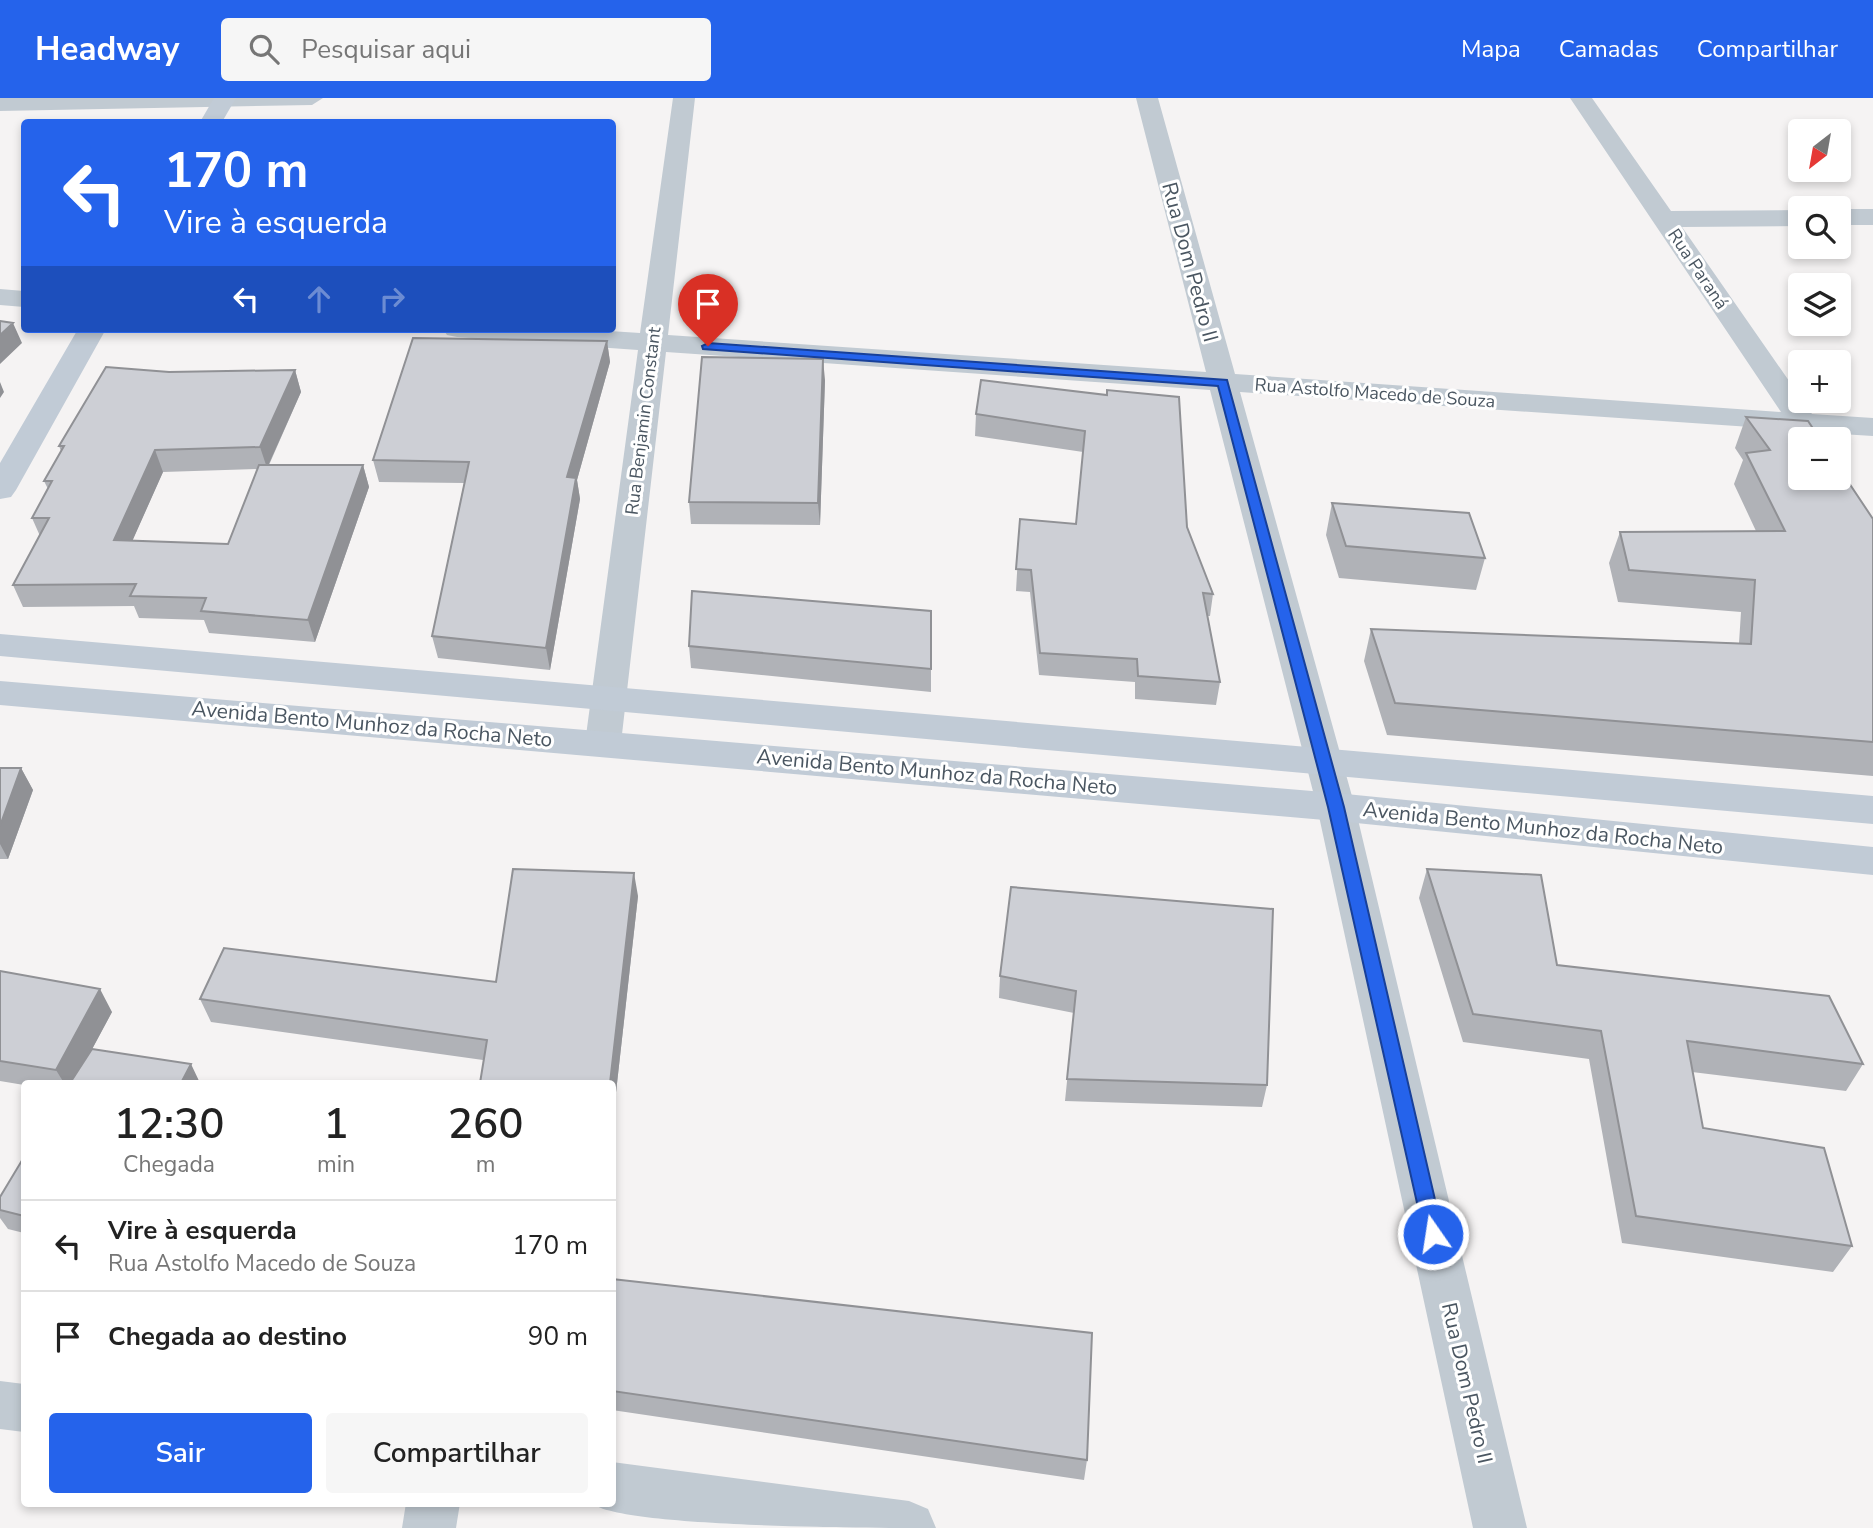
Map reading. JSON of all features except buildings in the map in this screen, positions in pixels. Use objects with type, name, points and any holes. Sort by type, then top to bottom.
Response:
[{"type":"main road","points":[[213,119],[225,99]]},
{"type":"main road","points":[[0,490],[90,333]]},
{"type":"main road","name":"Avenida Bento Munhoz da Rocha Neto","points":[[0,645],[1873,810]]},
{"type":"main road","name":"Avenida Bento Munhoz da Rocha Neto","points":[[0,693],[1336,807],[1873,861]]},
{"type":"main road","points":[[809,761],[819,718]]},
{"type":"street","points":[[0,104],[312,98]]},
{"type":"street","name":"Rua Benjamin Constant","points":[[603,743],[684,98]]},
{"type":"street","name":"Rua Dom Pedro II","points":[[1147,98],[1336,807],[1500,1528]]},
{"type":"street","name":"Rua Paraná","points":[[1581,98],[1805,427]]},
{"type":"street","points":[[1851,217],[1873,217]]},
{"type":"street","points":[[1664,219],[1788,218]]},
{"type":"street","points":[[0,297],[21,299]]},
{"type":"street","name":"Rua Astolfo Macedo de Souza","points":[[513,333],[1223,383],[1788,429]]},
{"type":"street","name":"Rua Astolfo Macedo de Souza","points":[[1851,428],[1873,427]]},
{"type":"street","points":[[0,1405],[21,1408]]},
{"type":"street","points":[[616,1489],[909,1528]]},
{"type":"street","points":[[429,1528],[432,1507]]},
{"type":"route","points":[[708,346],[1223,383],[1336,807],[1433,1234]]}]
